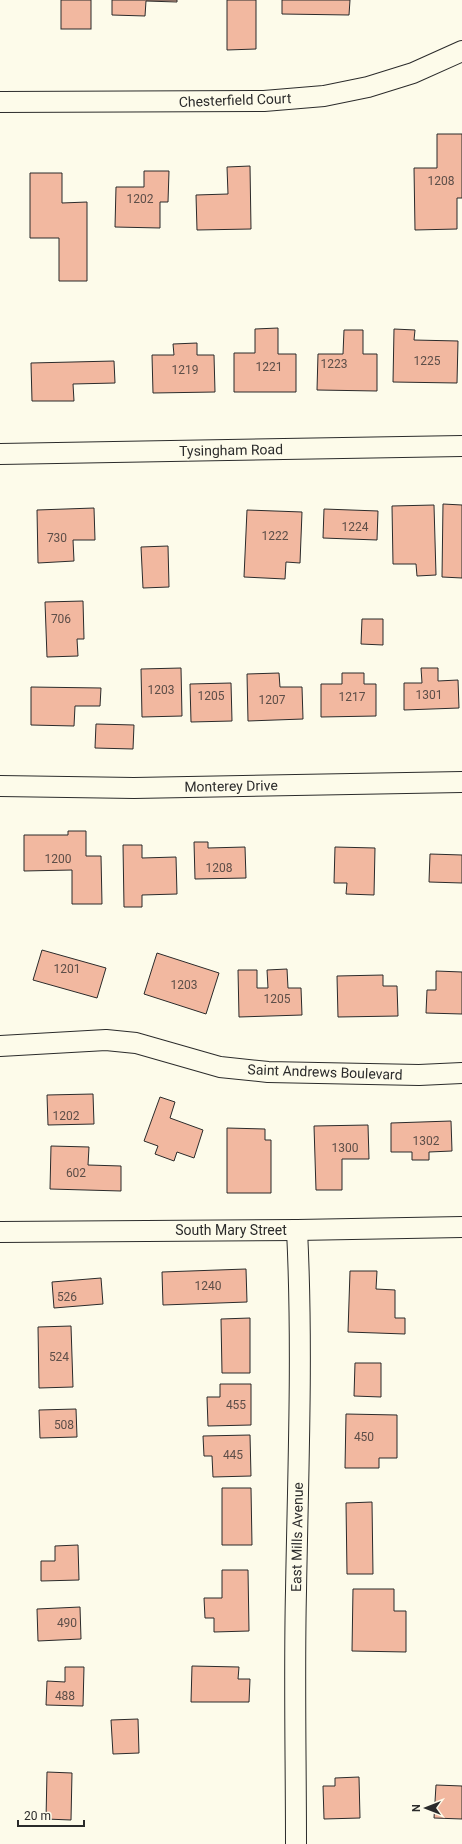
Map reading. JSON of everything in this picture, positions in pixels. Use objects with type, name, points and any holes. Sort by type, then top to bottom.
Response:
[{"type":"street","name":"Chesterfield Court","points":[[0,102],[264,101],[324,96],[368,87],[413,73],[462,51]]},
{"type":"street","name":"Tysingham Road","points":[[0,454],[462,446]]},
{"type":"street","name":"Monterey Drive","points":[[0,786],[134,788],[462,782]]},
{"type":"street","name":"Saint Andrews Boulevard","points":[[0,1046],[106,1040],[136,1043],[220,1067],[268,1072],[419,1075],[462,1073]]},
{"type":"street","name":"South Mary Street","points":[[0,1232],[297,1230],[462,1227]]},
{"type":"street","name":"East Mills Avenue","points":[[296,1844],[296,1593],[300,1412],[300,1285],[297,1230]]},
{"type":"building","points":[[61,0],[91,0],[91,29],[61,29]]},
{"type":"building","points":[[112,0],[177,0],[177,2],[146,1],[145,16],[112,15]]},
{"type":"building","points":[[227,0],[256,0],[256,49],[227,50]]},
{"type":"building","points":[[282,0],[350,0],[349,15],[282,14]]},
{"type":"building","points":[[437,134],[462,134],[462,198],[457,198],[457,229],[415,230],[414,168],[437,168]]},
{"type":"building","points":[[250,166],[251,229],[197,230],[196,195],[228,194],[227,167]]},
{"type":"building","points":[[144,171],[169,171],[168,202],[160,202],[160,228],[115,227],[116,187],[144,187]]},
{"type":"building","points":[[30,173],[62,173],[62,203],[87,202],[87,281],[59,281],[59,238],[30,238]]},
{"type":"building","points":[[278,328],[278,354],[296,354],[296,392],[234,392],[234,353],[255,353],[255,329]]},
{"type":"building","points":[[394,329],[415,330],[414,340],[458,341],[457,383],[393,382]]},
{"type":"building","points":[[344,330],[363,330],[363,354],[377,354],[377,391],[317,390],[318,354],[343,354]]},
{"type":"building","points":[[197,343],[197,355],[214,355],[215,392],[153,393],[152,355],[174,355],[173,344]]},
{"type":"building","points":[[114,361],[115,383],[73,384],[74,401],[32,401],[31,363]]},
{"type":"building","points":[[443,504],[462,505],[462,578],[442,577]]},
{"type":"building","points":[[434,505],[436,575],[417,576],[416,564],[393,564],[392,506]]},
{"type":"building","points":[[94,508],[95,540],[73,540],[74,561],[38,563],[37,510]]},
{"type":"building","points":[[324,509],[378,511],[377,540],[323,538]]},
{"type":"building","points":[[247,510],[302,512],[300,563],[286,562],[285,579],[244,577]]},
{"type":"building","points":[[168,546],[169,587],[143,588],[141,547]]},
{"type":"building","points":[[83,601],[84,639],[77,639],[78,656],[47,657],[45,602]]},
{"type":"building","points":[[362,619],[383,619],[383,645],[361,644]]},
{"type":"building","points":[[181,668],[182,716],[142,717],[141,669]]},
{"type":"building","points":[[421,668],[438,668],[438,681],[458,680],[459,708],[404,710],[404,683],[422,683]]},
{"type":"building","points":[[279,673],[280,687],[302,687],[303,719],[248,721],[247,674]]},
{"type":"building","points":[[342,673],[364,673],[364,684],[376,684],[376,716],[321,717],[321,684],[342,684]]},
{"type":"building","points":[[231,683],[232,721],[191,722],[190,684]]},
{"type":"building","points":[[31,687],[101,688],[100,706],[75,706],[74,726],[31,725]]},
{"type":"building","points":[[96,724],[134,725],[133,749],[95,748]]},
{"type":"building","points":[[68,831],[86,831],[86,856],[101,856],[102,904],[72,904],[72,870],[24,871],[24,835],[68,835]]},
{"type":"building","points":[[194,842],[208,842],[208,848],[245,847],[246,878],[195,879]]},
{"type":"building","points":[[123,845],[142,845],[142,858],[176,857],[177,894],[142,895],[142,907],[124,907]]},
{"type":"building","points":[[335,847],[375,848],[374,895],[346,894],[347,883],[334,883]]},
{"type":"building","points":[[430,854],[462,855],[462,883],[429,882]]},
{"type":"building","points":[[42,950],[106,968],[97,998],[33,980]]},
{"type":"building","points":[[157,953],[219,973],[206,1014],[144,994]]},
{"type":"building","points":[[287,969],[288,988],[301,988],[302,1015],[239,1017],[238,970],[257,970],[257,988],[268,988],[267,970]]},
{"type":"building","points":[[436,971],[462,972],[462,1014],[426,1013],[427,990],[436,990]]},
{"type":"building","points":[[383,975],[383,986],[397,986],[398,1016],[338,1017],[337,976]]},
{"type":"building","points":[[93,1094],[94,1124],[48,1125],[47,1095]]},
{"type":"building","points":[[160,1097],[175,1102],[170,1118],[203,1130],[194,1158],[177,1152],[174,1161],[155,1154],[158,1146],[144,1141]]},
{"type":"building","points":[[451,1121],[452,1151],[429,1152],[429,1160],[412,1160],[412,1152],[391,1152],[391,1123]]},
{"type":"building","points":[[368,1125],[369,1159],[342,1159],[342,1190],[316,1190],[314,1126]]},
{"type":"building","points":[[227,1128],[265,1129],[265,1140],[271,1140],[271,1193],[227,1193]]},
{"type":"building","points":[[51,1146],[89,1147],[88,1165],[121,1166],[121,1191],[50,1189]]},
{"type":"building","points":[[246,1269],[247,1302],[163,1305],[162,1272]]},
{"type":"building","points":[[350,1271],[377,1271],[376,1289],[395,1290],[395,1318],[405,1318],[405,1334],[348,1332]]},
{"type":"building","points":[[101,1278],[103,1304],[54,1308],[52,1282]]},
{"type":"building","points":[[250,1318],[250,1373],[222,1373],[221,1319]]},
{"type":"building","points":[[71,1326],[73,1387],[39,1388],[38,1327]]},
{"type":"building","points":[[355,1363],[381,1363],[381,1397],[354,1396]]},
{"type":"building","points":[[220,1384],[251,1384],[251,1425],[208,1426],[207,1397],[220,1397]]},
{"type":"building","points":[[76,1409],[77,1437],[40,1438],[39,1410]]},
{"type":"building","points":[[346,1414],[397,1415],[397,1458],[379,1458],[379,1468],[345,1468]]},
{"type":"building","points":[[250,1435],[251,1476],[213,1477],[212,1456],[204,1456],[203,1436]]},
{"type":"building","points":[[222,1488],[251,1488],[252,1545],[222,1545]]},
{"type":"building","points":[[372,1502],[373,1574],[347,1574],[346,1503]]},
{"type":"building","points":[[78,1545],[79,1580],[41,1581],[41,1561],[55,1561],[55,1546]]},
{"type":"building","points":[[222,1570],[248,1570],[249,1631],[214,1632],[214,1618],[205,1618],[204,1598],[222,1598]]},
{"type":"building","points":[[353,1589],[394,1589],[394,1611],[406,1611],[406,1652],[352,1651]]},
{"type":"building","points":[[80,1607],[81,1639],[38,1641],[37,1609]]},
{"type":"building","points":[[192,1666],[239,1667],[238,1679],[250,1679],[249,1702],[191,1702]]},
{"type":"building","points":[[65,1667],[84,1667],[83,1706],[46,1705],[47,1681],[65,1682]]},
{"type":"building","points":[[138,1719],[139,1753],[113,1754],[111,1720]]},
{"type":"building","points":[[47,1772],[72,1773],[71,1820],[46,1819]]},
{"type":"building","points":[[359,1777],[360,1818],[324,1819],[323,1786],[335,1786],[335,1778]]},
{"type":"building","points":[[436,1785],[462,1786],[462,1819],[434,1818]]}]
